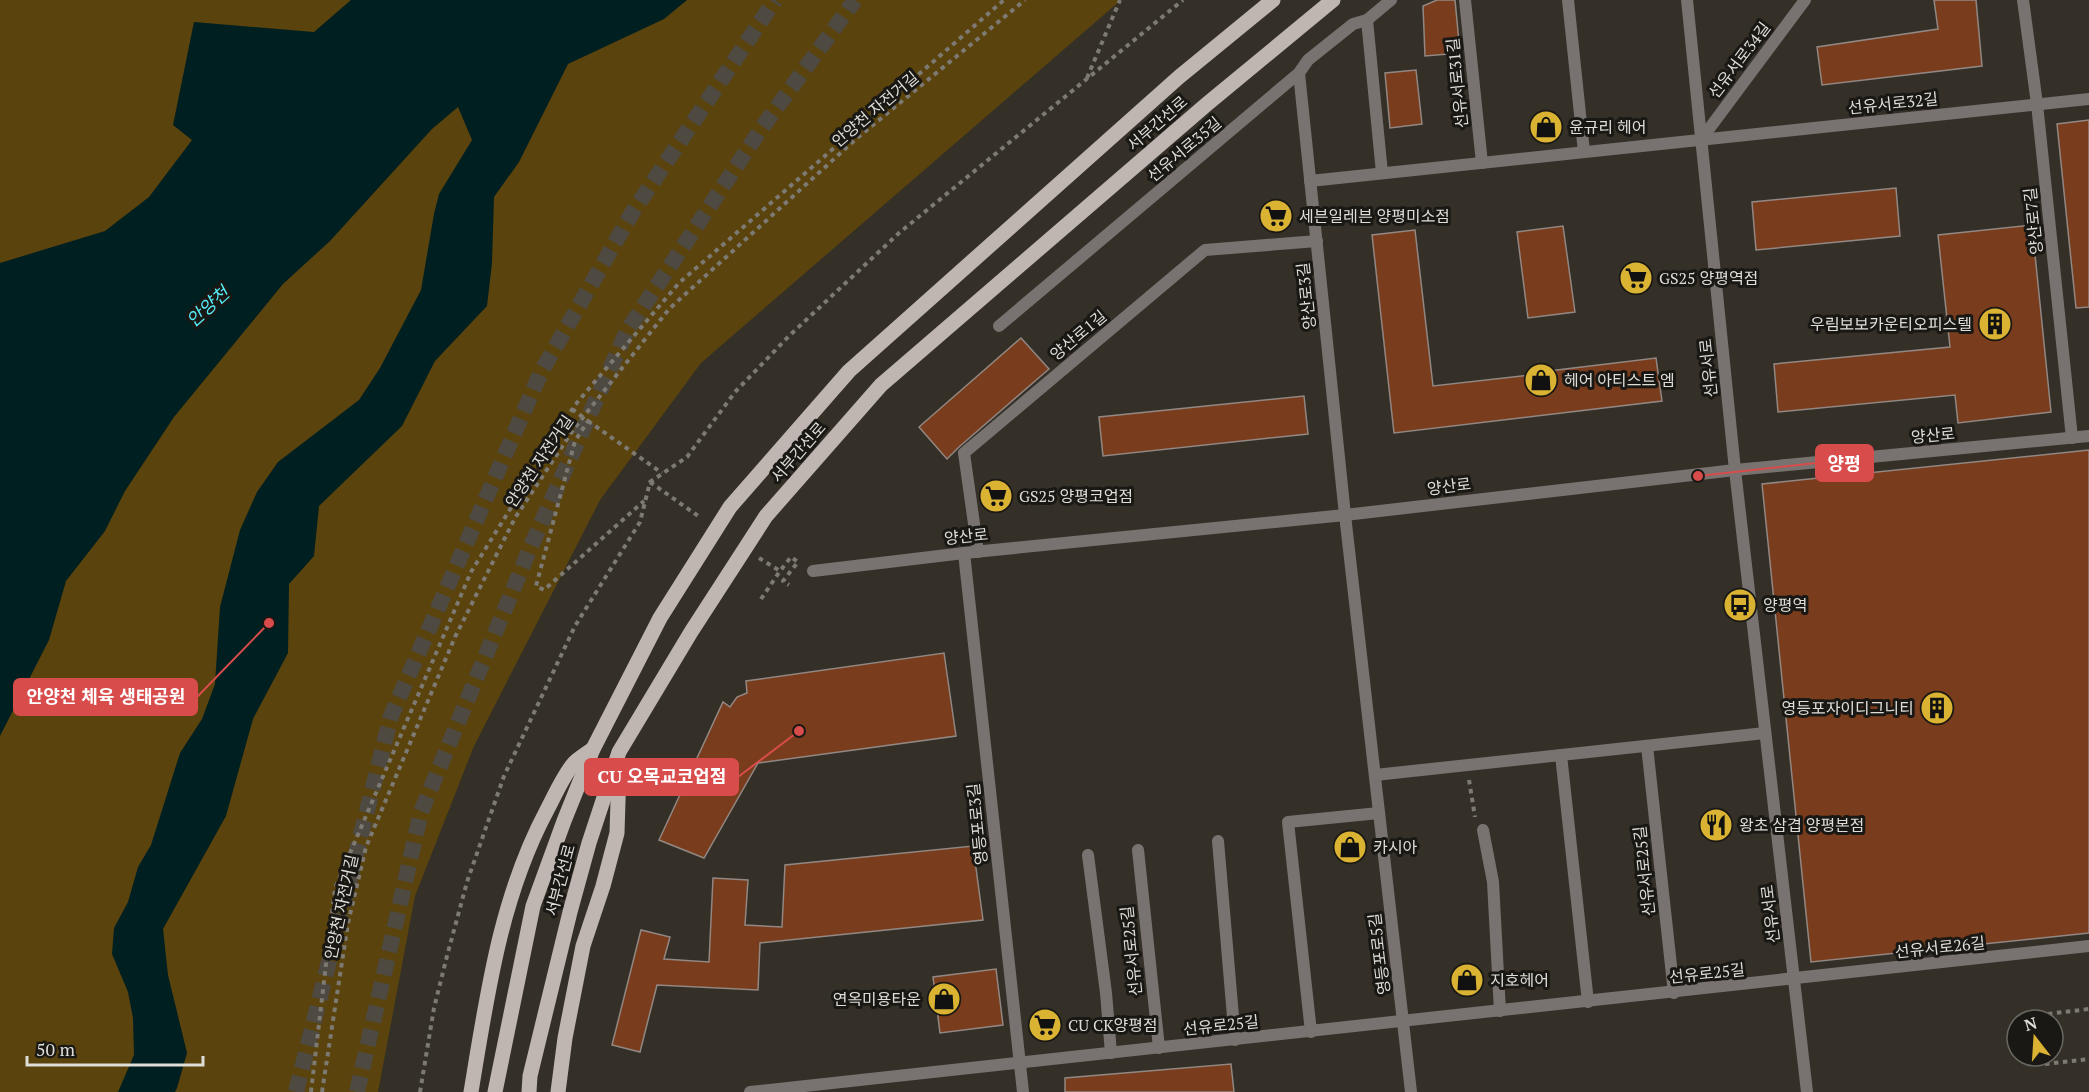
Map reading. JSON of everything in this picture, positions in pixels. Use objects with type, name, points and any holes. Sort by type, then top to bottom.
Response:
[{"type":"main road","name":"서부간선로","points":[[495,1092],[532,906],[561,826],[593,749],[660,618],[730,507],[849,371],[1179,77],[1273,0]]},
{"type":"main road","name":"서부간선로","points":[[529,1092],[530,1076],[570,912],[589,843],[619,752],[691,632],[766,516],[881,385],[1207,104],[1333,0]]},
{"type":"main road","points":[[471,1092],[485,1005],[513,887],[535,832],[556,792],[574,763],[593,749]]},
{"type":"main road","points":[[558,1092],[565,1038],[583,946],[603,886],[617,833],[619,752]]},
{"type":"street","name":"선유서로35길","points":[[999,326],[1299,73],[1308,60],[1353,24],[1367,20],[1391,0]]},
{"type":"street","name":"선유서로31길","points":[[1465,0],[1482,163]]},
{"type":"street","points":[[1568,0],[1584,152]]},
{"type":"street","name":"선유서로","points":[[1687,0],[1735,470],[1807,1092]]},
{"type":"street","name":"선유서로34길","points":[[1700,141],[1805,0]]},
{"type":"street","name":"양산로7길","points":[[2023,0],[2037,104],[2072,438]]},
{"type":"street","points":[[1367,20],[1382,173]]},
{"type":"street","name":"양산로3길","points":[[1299,73],[1346,515]]},
{"type":"street","name":"선유서로32길","points":[[1700,141],[2089,99]]},
{"type":"street","points":[[1310,181],[1700,141]]},
{"type":"street","name":"양산로1길","points":[[978,552],[964,453],[1205,250],[1317,241]]},
{"type":"street","name":"양산로","points":[[813,571],[964,553],[1346,515],[1735,470],[2089,436]]},
{"type":"street","name":"영등포로5길","points":[[1346,515],[1411,1092]]},
{"type":"street","name":"영등포로3길","points":[[964,553],[1023,1092]]},
{"type":"street","points":[[1375,775],[1765,733]]},
{"type":"street","name":"선유서로25길","points":[[1647,746],[1674,993]]},
{"type":"street","points":[[1561,755],[1588,1002]]},
{"type":"street","points":[[1311,1032],[1288,822],[1379,813]]},
{"type":"street","points":[[1483,830],[1493,882],[1500,1011]]},
{"type":"street","points":[[1218,841],[1235,1040]]},
{"type":"street","name":"선유서로25길","points":[[1138,850],[1159,1048]]},
{"type":"street","points":[[1088,855],[1106,993],[1111,1053]]},
{"type":"street","name":"선유서로26길","points":[[1794,980],[2089,946]]},
{"type":"street","name":"선유로25길","points":[[750,1092],[1794,980]]},
{"type":"path","points":[[311,1092],[335,888],[471,572],[572,409],[679,284],[1004,0]]},
{"type":"path","name":"안양천 자전거길","points":[[322,1092],[348,923],[366,847],[455,637],[515,518],[583,417],[669,309],[856,139],[1025,0]]},
{"type":"path","points":[[1087,79],[1120,0]]},
{"type":"path","points":[[572,409],[662,473]]},
{"type":"path","points":[[588,421],[575,441],[536,586],[544,590],[644,500]]},
{"type":"path","points":[[650,482],[658,488]]},
{"type":"path","points":[[789,585],[783,581],[798,562],[791,557]]},
{"type":"path","points":[[761,598],[780,572]]},
{"type":"path","points":[[1467,765],[1474,816],[1483,830]]},
{"type":"path","points":[[2065,1012],[2089,1009]]},
{"type":"path","points":[[2065,1062],[2089,1059]]},
{"type":"shaded area","points":[[0,0],[1121,0],[701,363],[600,500],[474,746],[415,896],[378,1092],[0,1092]]},
{"type":"water","name":"안양천","points":[[351,0],[687,0],[664,19],[568,64],[519,162],[494,197],[492,263],[487,306],[435,361],[402,426],[319,506],[314,556],[289,584],[288,653],[253,719],[226,816],[163,929],[168,975],[187,1053],[177,1088],[175,1092],[118,1092],[134,1055],[133,1018],[128,992],[112,954],[114,928],[128,902],[138,867],[151,845],[180,753],[202,719],[215,684],[220,607],[240,530],[257,492],[278,462],[359,400],[380,368],[421,290],[439,194],[472,140],[458,107],[432,129],[330,241],[283,284],[174,417],[125,491],[105,531],[66,581],[49,640],[0,736],[0,263],[105,231],[149,197],[192,140],[173,125],[194,22],[314,32]]},
{"type":"building","points":[[1437,0],[1455,0],[1460,53],[1425,56],[1423,6]]},
{"type":"building","points":[[1934,0],[1976,0],[1982,66],[1822,85],[1817,47],[1938,29]]},
{"type":"building","points":[[1416,70],[1422,124],[1390,128],[1385,73]]},
{"type":"building","points":[[2089,120],[2089,307],[2076,308],[2057,124]]},
{"type":"building","points":[[1896,188],[1900,236],[1756,250],[1752,202]]},
{"type":"building","name":"우림보보카운티오피스텔","points":[[2032,225],[2051,412],[1958,423],[1955,395],[1778,412],[1774,364],[1950,347],[1938,235]]},
{"type":"building","points":[[1563,226],[1575,312],[1528,318],[1517,232]]},
{"type":"building","points":[[1415,230],[1433,386],[1656,358],[1662,401],[1394,433],[1372,235]]},
{"type":"building","points":[[1021,338],[1049,369],[947,459],[919,427]]},
{"type":"building","points":[[1304,396],[1308,434],[1103,456],[1099,417]]},
{"type":"building","name":"영등포자이디그니티","points":[[2089,450],[2089,933],[1811,962],[1762,484]]},
{"type":"building","points":[[944,653],[956,736],[758,763],[704,858],[659,840],[723,702],[730,707],[737,697],[747,693],[746,681]]},
{"type":"building","points":[[973,846],[983,920],[760,943],[758,990],[657,985],[640,1052],[612,1045],[641,930],[670,937],[664,959],[709,962],[713,878],[748,880],[745,925],[782,927],[785,865]]},
{"type":"building","points":[[996,969],[1003,1025],[940,1033],[933,977]]},
{"type":"building","points":[[1231,1064],[1234,1092],[1065,1092],[1065,1078]]},
{"type":"tunnel","points":[[296,1092],[391,716],[541,372],[632,213],[775,0]]},
{"type":"tunnel","points":[[357,1092],[421,812],[531,546],[627,331],[761,129],[855,0]]},
{"type":"place","name":"윤규리 헤어","points":[[1546,127]]},
{"type":"place","name":"세븐일레븐 양평미소점","points":[[1276,216]]},
{"type":"place","name":"GS25 양평역점","points":[[1636,278]]},
{"type":"place","name":"우림보보카운티오피스텔","points":[[1995,324]]},
{"type":"place","name":"헤어 아티스트 엠","points":[[1541,380]]},
{"type":"place","name":"양평","points":[[1698,476]]},
{"type":"place","name":"GS25 양평코업점","points":[[996,496]]},
{"type":"place","name":"양평역","points":[[1740,605]]},
{"type":"place","name":"안양천 체육 생태공원","points":[[269,623]]},
{"type":"place","name":"영등포자이디그니티","points":[[1937,708]]},
{"type":"place","name":"CU 오목교코업점","points":[[799,731]]},
{"type":"place","name":"왕초 삼겹 양평본점","points":[[1716,825]]},
{"type":"place","name":"카시아","points":[[1350,847]]},
{"type":"place","name":"지호헤어","points":[[1467,980]]},
{"type":"place","name":"연옥미용타운","points":[[944,999]]},
{"type":"place","name":"CU CK양평점","points":[[1045,1025]]}]
